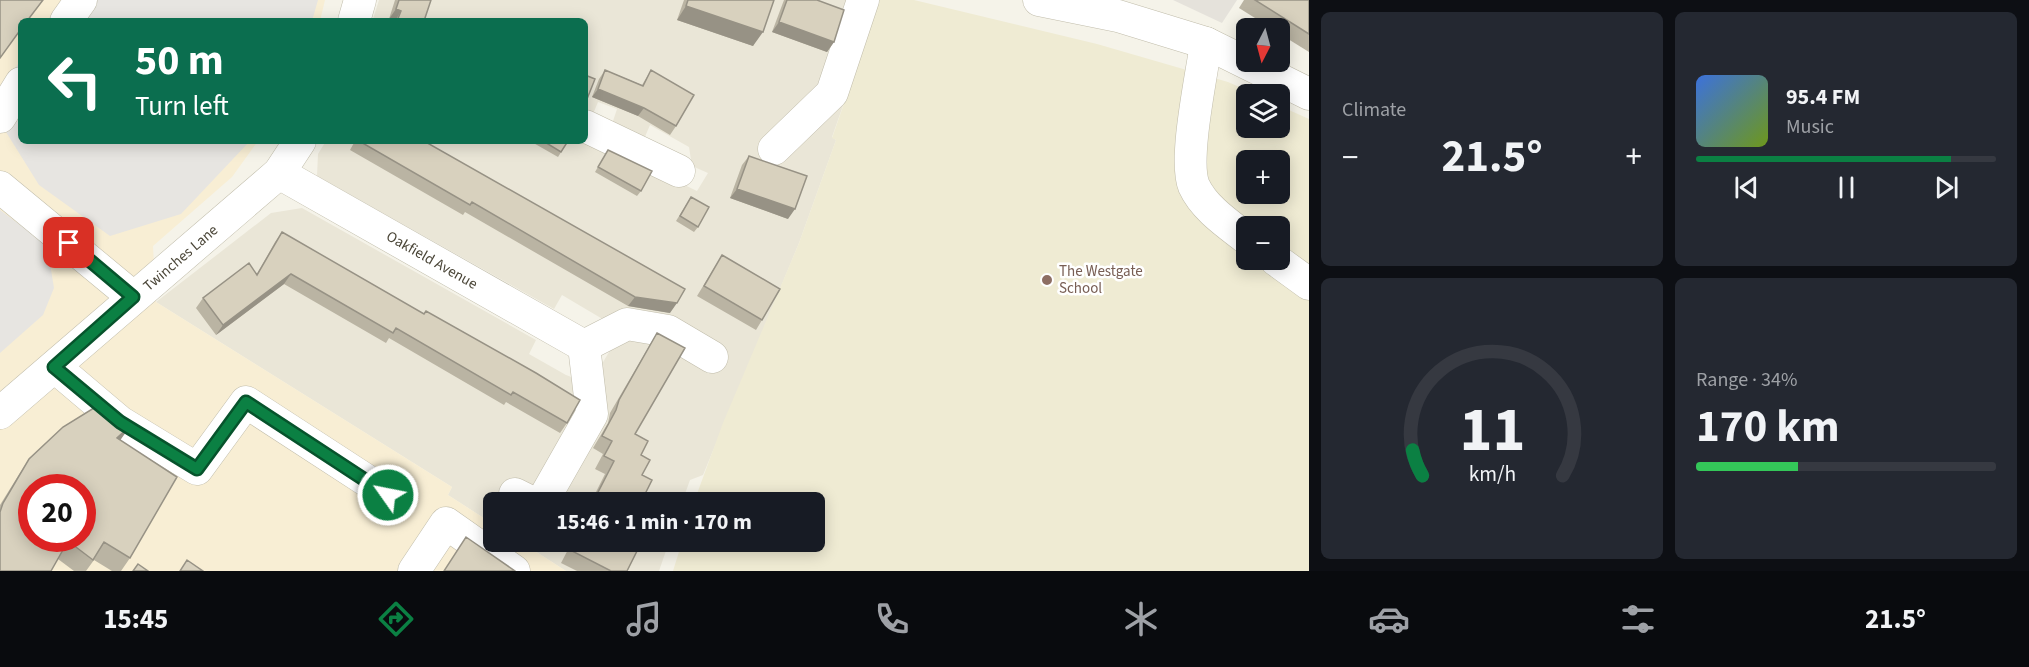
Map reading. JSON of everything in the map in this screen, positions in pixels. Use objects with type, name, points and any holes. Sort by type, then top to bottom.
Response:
[{"type":"street","points":[[68,18],[81,0]]},
{"type":"street","points":[[774,149],[832,93],[863,0]]},
{"type":"street","points":[[1039,0],[1118,16],[1206,43],[1309,94]]},
{"type":"street","points":[[1206,43],[1191,153],[1194,185],[1218,217],[1236,230]]},
{"type":"street","points":[[0,117],[18,87]]},
{"type":"street","points":[[588,127],[679,171]]},
{"type":"street","name":"Twinches Lane","points":[[0,413],[279,173],[298,144]]},
{"type":"street","name":"Oakfield Avenue","points":[[279,173],[584,346]]},
{"type":"street","points":[[0,187],[133,297]]},
{"type":"street","points":[[1290,270],[1309,284]]},
{"type":"street","points":[[536,492],[592,414],[584,346],[627,324],[668,331],[712,357]]},
{"type":"street","points":[[54,367],[120,422],[197,469],[246,402],[388,495]]},
{"type":"street","points":[[414,571],[447,523],[514,571]]},
{"type":"shaded area","points":[[0,0],[325,0],[321,18],[18,18],[18,144],[256,144],[232,177],[153,246],[156,302],[452,487],[448,495],[483,518],[483,552],[537,552],[566,571],[0,571]]},
{"type":"shaded area","points":[[64,0],[318,0],[313,18],[51,18]]},
{"type":"shaded area","points":[[379,0],[880,0],[832,137],[836,140],[799,243],[703,475],[690,480],[686,492],[483,492],[483,518],[448,495],[452,487],[156,302],[271,213],[302,208],[536,340],[529,354],[566,375],[590,384],[618,337],[616,327],[562,295],[554,309],[317,176],[318,154],[324,144],[588,144],[588,138],[697,191],[708,173],[692,166],[689,147],[650,125],[644,139],[612,124],[617,109],[598,102],[593,114],[588,112],[588,18],[373,18]]},
{"type":"shaded area","name":"The Westgate School","points":[[880,0],[914,0],[1097,44],[1228,82],[1236,86],[1236,138],[1290,138],[1290,110],[1309,119],[1309,571],[673,571],[679,552],[825,552],[825,492],[698,492],[723,423],[799,243],[836,140],[832,138]]},
{"type":"shaded area","points":[[1173,0],[1237,0],[1222,23]]},
{"type":"shaded area","points":[[18,64],[18,144],[247,144],[181,214],[110,236],[39,185],[6,132],[13,71]]},
{"type":"shaded area","points":[[0,210],[47,245],[54,288],[43,315],[0,353]]},
{"type":"shaded area","points":[[537,552],[666,552],[659,571],[566,571]]},
{"type":"building","points":[[0,0],[43,0],[29,18],[18,18],[18,33],[0,58]]},
{"type":"building","points":[[399,0],[431,0],[425,18],[398,18],[401,11],[396,9]]},
{"type":"building","points":[[688,0],[774,0],[763,32],[686,6]]},
{"type":"building","points":[[787,0],[817,0],[844,10],[834,42],[779,22]]},
{"type":"building","points":[[1255,0],[1309,0],[1309,34],[1290,22],[1290,18],[1284,18]]},
{"type":"building","points":[[605,70],[643,86],[651,70],[694,95],[676,126],[644,108],[598,89]]},
{"type":"building","points":[[588,76],[595,79],[588,96]]},
{"type":"building","points":[[364,144],[429,144],[685,289],[677,303],[635,297],[472,202],[470,205]]},
{"type":"building","points":[[548,144],[566,144],[561,152]]},
{"type":"building","points":[[608,150],[652,171],[641,191],[598,167]]},
{"type":"building","points":[[749,156],[807,176],[795,209],[737,189]]},
{"type":"building","points":[[691,197],[709,207],[698,227],[680,216]]},
{"type":"building","points":[[282,232],[424,314],[426,311],[536,373],[580,400],[567,423],[513,392],[511,395],[396,328],[393,333],[291,274],[223,325],[203,298],[249,263],[257,275]]},
{"type":"building","points":[[722,255],[780,289],[762,320],[704,286]]},
{"type":"building","points":[[657,333],[685,348],[635,434],[648,441],[641,455],[650,460],[642,475],[652,480],[646,492],[598,492],[614,461],[604,456],[612,441],[602,436],[619,400]]},
{"type":"building","points":[[102,403],[131,425],[117,438],[177,477],[130,558],[104,542],[93,560],[82,552],[96,552],[96,474],[20,474],[29,459],[63,427]]},
{"type":"building","points":[[18,478],[18,552],[62,552],[51,571],[0,571],[0,512]]},
{"type":"building","points":[[466,537],[483,549],[483,552],[488,552],[515,571],[444,571]]},
{"type":"building","points":[[574,552],[636,552],[627,571],[611,571]]},
{"type":"building","points":[[187,560],[203,571],[180,571]]},
{"type":"building","points":[[138,564],[148,571],[133,571]]},
{"type":"place","name":"The Westgate School","points":[[1047,280]]},
{"type":"route","points":[[69,243],[133,297],[54,367],[120,422],[197,469],[246,402],[388,495]]}]
